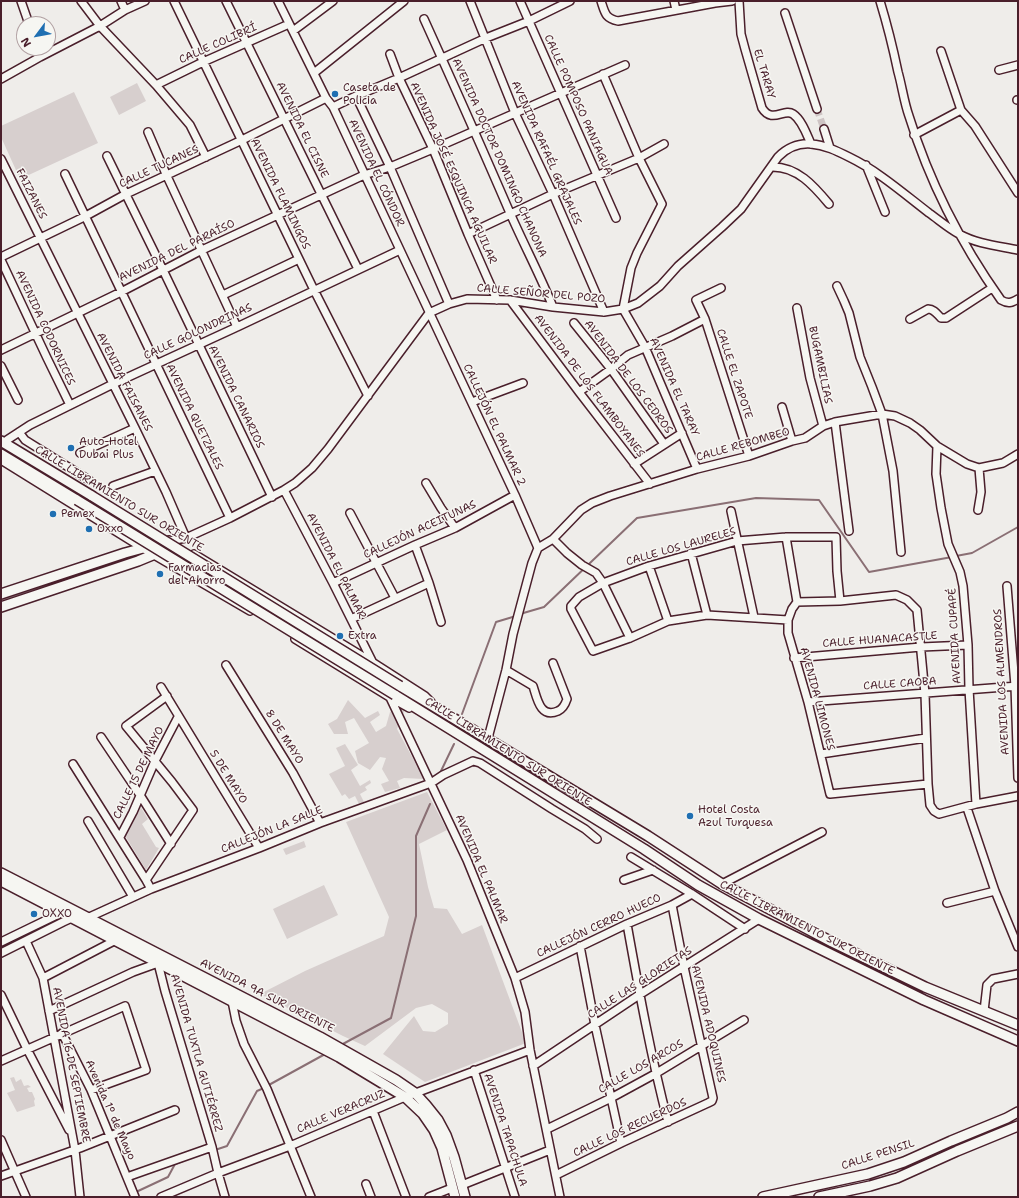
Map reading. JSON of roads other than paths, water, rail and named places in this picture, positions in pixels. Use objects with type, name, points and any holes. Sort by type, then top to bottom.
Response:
[{"type":"main road","name":"CALLE LIBRAMIENTO SUR ORIENTE","points":[[3,439],[400,686],[648,836],[722,884],[832,942],[925,987],[1018,1025]]},
{"type":"main road","name":"CALLE LIBRAMIENTO SUR ORIENTE","points":[[1,454],[393,697],[417,709],[698,885],[760,920],[924,1000],[1018,1041]]},
{"type":"main road","points":[[1,594],[125,553],[176,541]]},
{"type":"main road","points":[[1,607],[154,555],[176,541]]},
{"type":"main road","name":"AVENIDA 9A SUR ORIENTE","points":[[1,873],[70,908],[114,940],[158,963],[197,979],[320,1036],[396,1080],[415,1093],[438,1120],[446,1135],[465,1197]]},
{"type":"main road","name":"AVENIDA 9A SUR ORIENTE","points":[[1,881],[62,912],[81,917],[158,953],[232,1001],[339,1057],[405,1097],[423,1114],[434,1130],[442,1148],[453,1193]]},
{"type":"main road","name":"CALLE PENSIL","points":[[763,1197],[868,1174],[904,1162],[1018,1112]]},
{"type":"main road","points":[[819,1197],[870,1186],[897,1178],[1018,1126]]},
{"type":"street","points":[[21,1],[26,16]]},
{"type":"street","points":[[80,1],[100,26],[156,85],[190,125],[206,157]]},
{"type":"street","points":[[121,1],[125,10]]},
{"type":"street","points":[[1,80],[40,57],[100,26],[125,10],[145,1]]},
{"type":"street","name":"AVENIDA FLAMINGOS","points":[[174,1],[314,290],[368,396]]},
{"type":"street","name":"AVENIDA EL CISNE","points":[[226,1],[358,269]]},
{"type":"street","name":"AVENIDA EL CÓNDOR","points":[[278,1],[326,98],[333,108],[429,313]]},
{"type":"street","name":"CALLE COLIBRÍ","points":[[156,85],[247,43],[291,28],[325,4],[334,1]]},
{"type":"street","points":[[314,73],[404,1]]},
{"type":"street","name":"AVENIDA RAFAÉL GRAJALES","points":[[470,1],[515,113],[553,194],[604,312]]},
{"type":"street","name":"CALLE POMPOSO PANIAGUA","points":[[520,1],[616,218]]},
{"type":"street","points":[[333,108],[356,96],[570,1]]},
{"type":"street","points":[[601,1],[606,14],[611,20],[618,21],[715,2],[732,1]]},
{"type":"street","points":[[674,1],[676,10]]},
{"type":"street","name":"EL TARAY","points":[[739,1],[745,49],[762,108],[766,113],[771,115],[788,113],[794,114],[801,123],[811,144]]},
{"type":"street","points":[[880,1],[914,135],[936,186],[971,256],[992,288],[1001,300],[1006,303],[1011,303],[1018,299]]},
{"type":"street","points":[[786,12],[817,109]]},
{"type":"street","name":"AVENIDA DOCTOR DOMINGO CHANONA","points":[[424,19],[545,288],[552,307]]},
{"type":"street","points":[[941,51],[961,110],[975,126],[1018,193]]},
{"type":"street","name":"AVENIDA JOSÉ ESQUINCA AGUILAR","points":[[390,54],[399,78],[433,149],[497,300]]},
{"type":"street","name":"AVENIDA DEL PARAÍSO","points":[[1,350],[121,292],[202,250],[322,194],[364,175],[390,167],[433,149],[625,65]]},
{"type":"street","points":[[1000,70],[1018,65]]},
{"type":"street","points":[[603,74],[639,158],[662,204],[631,268],[623,309]]},
{"type":"street","points":[[356,96],[390,167],[449,304]]},
{"type":"street","name":"CALLE TUCANES","points":[[1,258],[166,174],[242,140],[326,98]]},
{"type":"street","points":[[914,135],[961,110]]},
{"type":"street","points":[[824,129],[830,148]]},
{"type":"street","points":[[148,132],[166,174],[238,327]]},
{"type":"street","points":[[468,234],[553,194],[639,158],[664,144]]},
{"type":"street","name":"CALLE SEÑOR DEL POZO","points":[[176,541],[230,518],[272,497],[295,483],[312,468],[328,449],[429,313],[449,304],[467,299],[510,300],[552,307],[604,312],[623,309],[638,303],[660,286],[678,266],[741,209],[778,157],[785,151],[801,144],[811,144],[830,148],[866,165],[960,235],[990,245],[1018,250]]},
{"type":"street","name":"AVENIDA CANARIOS","points":[[107,156],[272,497]]},
{"type":"street","name":"FAIZANES","points":[[1,159],[41,238]]},
{"type":"street","points":[[866,165],[885,212]]},
{"type":"street","points":[[771,167],[784,168],[799,176],[813,185],[829,204]]},
{"type":"street","name":"AVENIDA QUETZALES","points":[[65,174],[230,518]]},
{"type":"street","name":"AVENIDA FAISANES","points":[[41,238],[166,492],[176,541]]},
{"type":"street","name":"CALLE GOLONDRINAS","points":[[3,439],[113,384],[238,327],[400,250]]},
{"type":"street","name":"AVENIDA CODORNICES","points":[[1,258],[35,334],[70,405]]},
{"type":"street","points":[[223,295],[299,259]]},
{"type":"street","points":[[837,286],[852,325],[860,357],[882,414],[894,471],[901,552]]},
{"type":"street","name":"CALLE EL ZAPOTE","points":[[721,288],[696,300],[705,319],[748,456]]},
{"type":"street","points":[[910,319],[928,309],[935,311],[941,318],[946,318],[992,288]]},
{"type":"street","name":"AVENIDA DE LOS FLAMBOYANES","points":[[510,300],[650,484]]},
{"type":"street","name":"BUGAMBILIAS","points":[[797,308],[810,378],[823,426]]},
{"type":"street","name":"AVENIDA EL TARAY","points":[[623,309],[645,347],[697,469]]},
{"type":"street","name":"CALLEJÓN EL PALMAR 2","points":[[429,313],[472,402],[538,548]]},
{"type":"street","points":[[579,392],[628,355],[672,336],[705,319]]},
{"type":"street","name":"AVENIDA DE LOS CEDROS","points":[[574,324],[611,369],[664,444]]},
{"type":"street","points":[[1,366],[18,400]]},
{"type":"street","points":[[472,402],[523,383]]},
{"type":"street","points":[[782,407],[792,441]]},
{"type":"street","name":"CALLE REBOMBEO","points":[[538,548],[553,539],[581,510],[592,503],[697,469],[748,456],[770,444],[805,438],[823,426],[835,422],[882,414],[895,416],[910,423],[938,446],[967,464],[979,468]]},
{"type":"street","points":[[835,422],[849,531]]},
{"type":"street","points":[[80,452],[135,428]]},
{"type":"street","points":[[19,432],[25,440],[89,480]]},
{"type":"street","points":[[634,464],[682,433]]},
{"type":"street","points":[[3,439],[176,541],[372,662],[425,696],[435,707]]},
{"type":"street","name":"AVENIDA CUPAPÉ","points":[[938,446],[936,474],[941,508],[948,544],[960,572],[964,586],[976,804]]},
{"type":"street","points":[[978,510],[981,492],[979,468],[1003,463],[1018,454]]},
{"type":"street","points":[[1,460],[154,555],[393,697]]},
{"type":"street","points":[[113,486],[155,471]]},
{"type":"street","points":[[426,483],[455,528]]},
{"type":"street","name":"AVENIDA EL PALMAR","points":[[284,490],[333,583],[377,675]]},
{"type":"street","name":"CALLEJÓN ACEITUNAS","points":[[333,583],[415,544],[455,528],[515,495]]},
{"type":"street","points":[[731,511],[754,617]]},
{"type":"street","points":[[350,513],[395,598]]},
{"type":"street","points":[[786,537],[797,602],[840,601],[896,595],[907,600],[917,610],[922,647],[925,694],[928,784],[930,806],[934,811],[939,814],[967,808],[976,804],[1018,796]]},
{"type":"street","name":"CALLE LOS LAURELES","points":[[630,638],[593,651],[571,606],[579,597],[603,583],[649,566],[737,541],[786,537],[836,537],[840,601]]},
{"type":"street","points":[[553,539],[582,565],[596,573],[603,583],[630,638],[668,621],[707,614],[788,620]]},
{"type":"street","points":[[415,544],[441,622]]},
{"type":"street","points":[[488,738],[532,562],[538,548]]},
{"type":"street","points":[[691,553],[707,614]]},
{"type":"street","points":[[649,566],[668,621]]},
{"type":"street","points":[[351,619],[429,583]]},
{"type":"street","name":"AVENIDA LOS ALMENDROS","points":[[1007,586],[1016,686],[1018,778]]},
{"type":"street","name":"AVENIDA LIMONES","points":[[797,602],[792,609],[788,620],[788,633],[808,702],[830,794],[928,784]]},
{"type":"street","name":"CALLE HUANACASTLE","points":[[794,658],[922,647],[968,645]]},
{"type":"street","points":[[506,670],[533,686],[541,707],[545,712],[550,714],[564,707],[567,699],[553,664]]},
{"type":"street","name":"8 DE MAYO","points":[[226,665],[293,773],[320,823]]},
{"type":"street","name":"CALLE CAOBA","points":[[808,702],[1016,686]]},
{"type":"street","name":"5 DE MAYO","points":[[161,687],[178,718],[259,848]]},
{"type":"street","name":"AVENIDA EL PALMAR","points":[[386,689],[393,697],[436,781],[515,978],[525,1012],[533,1066],[560,1197]]},
{"type":"street","points":[[146,880],[193,810],[126,726],[166,696]]},
{"type":"street","name":"CALLE 15 DE MAYO","points":[[120,837],[155,761],[178,718]]},
{"type":"street","points":[[101,737],[171,844]]},
{"type":"street","points":[[821,754],[926,738]]},
{"type":"street","name":"CALLEJÓN LA SALLE","points":[[1,953],[63,922],[81,917],[133,897],[320,823],[436,781],[473,761],[480,763],[585,829],[597,839]]},
{"type":"street","points":[[73,764],[152,889]]},
{"type":"street","points":[[967,808],[995,891],[1018,945]]},
{"type":"street","points":[[88,821],[133,897]]},
{"type":"street","points":[[722,884],[822,832]]},
{"type":"street","points":[[631,857],[692,894],[745,929]]},
{"type":"street","points":[[624,880],[653,870]]},
{"type":"street","points":[[947,903],[995,891]]},
{"type":"street","name":"CALLEJÓN CERRO HUECO","points":[[515,978],[627,924],[672,905],[692,894]]},
{"type":"street","name":"AVENIDA ADOQUINES","points":[[672,905],[713,1098],[712,1101]]},
{"type":"street","points":[[1,942],[70,908]]},
{"type":"street","name":"CALLE LAS GLORIETAS","points":[[533,1066],[640,995],[760,920]]},
{"type":"street","points":[[627,924],[655,1074],[668,1122]]},
{"type":"street","points":[[43,978],[114,940]]},
{"type":"street","name":"AVENIDA 16 DE SEPTIEMBRE","points":[[26,941],[43,978],[75,1150],[80,1197]]},
{"type":"street","points":[[580,946],[595,1025],[621,1143]]},
{"type":"street","points":[[49,1011],[133,972],[158,963]]},
{"type":"street","name":"AVENIDA TUXTLA GUTIÉRREZ","points":[[158,963],[218,1173]]},
{"type":"street","points":[[984,1012],[987,985],[993,979],[1018,974]]},
{"type":"street","points":[[1,996],[72,1138]]},
{"type":"street","points":[[232,1001],[236,1022],[244,1044],[267,1089],[311,1197]]},
{"type":"street","points":[[1,1061],[125,1006],[146,1070],[91,1090]]},
{"type":"street","name":"CALLE LOS ARCOS","points":[[547,1130],[655,1074],[744,1020]]},
{"type":"street","name":"Avenida 1º de Mayo","points":[[62,1033],[91,1090],[135,1195]]},
{"type":"street","name":"CALLE VERACRUZ","points":[[161,1197],[218,1173],[290,1146],[415,1093],[530,1050]]},
{"type":"street","name":"AVENIDA TAPACHULA","points":[[474,1070],[515,1197]]},
{"type":"street","name":"CALLE LOS RECUERDOS","points":[[556,1175],[712,1101]]},
{"type":"street","points":[[1,1176],[75,1150],[175,1110]]},
{"type":"street","points":[[373,1111],[406,1197]]},
{"type":"street","points":[[1,1140],[26,1197]]},
{"type":"street","points":[[127,1177],[212,1148]]},
{"type":"street","points":[[462,1185],[550,1150]]},
{"type":"street","points":[[218,1173],[225,1197]]},
{"type":"street","points":[[366,1184],[371,1197]]},
{"type":"street","points":[[429,1197],[453,1193]]},
{"type":"waterway","points":[[520,614],[544,607],[637,518],[756,498],[819,500],[869,572],[952,557]]},
{"type":"waterway","points":[[956,556],[972,553],[1018,527]]},
{"type":"waterway","points":[[462,714],[496,622],[516,616]]},
{"type":"waterway","points":[[441,771],[454,744]]},
{"type":"waterway","points":[[341,1045],[391,1018],[416,916],[416,836],[430,804]]},
{"type":"waterway","points":[[267,1086],[327,1053]]},
{"type":"waterway","points":[[215,1150],[227,1146],[257,1091],[264,1088]]},
{"type":"waterway","points":[[136,1194],[136,1192],[168,1177],[175,1164],[183,1161]]},
{"type":"tunnel","points":[[817,109],[824,129]]},
{"type":"place","name":"Caseta de Policia","points":[[335,94]]},
{"type":"place","name":"Auto-Hotel Dubai Plus","points":[[71,448]]},
{"type":"place","name":"Pemex","points":[[53,514]]},
{"type":"place","name":"Oxxo","points":[[89,529]]},
{"type":"place","name":"Farmacias del Ahorro","points":[[160,574]]},
{"type":"place","name":"Extra","points":[[340,636]]},
{"type":"place","name":"Hotel Costa Azul Turquesa","points":[[690,816]]},
{"type":"place","name":"OXXO","points":[[34,914]]}]
